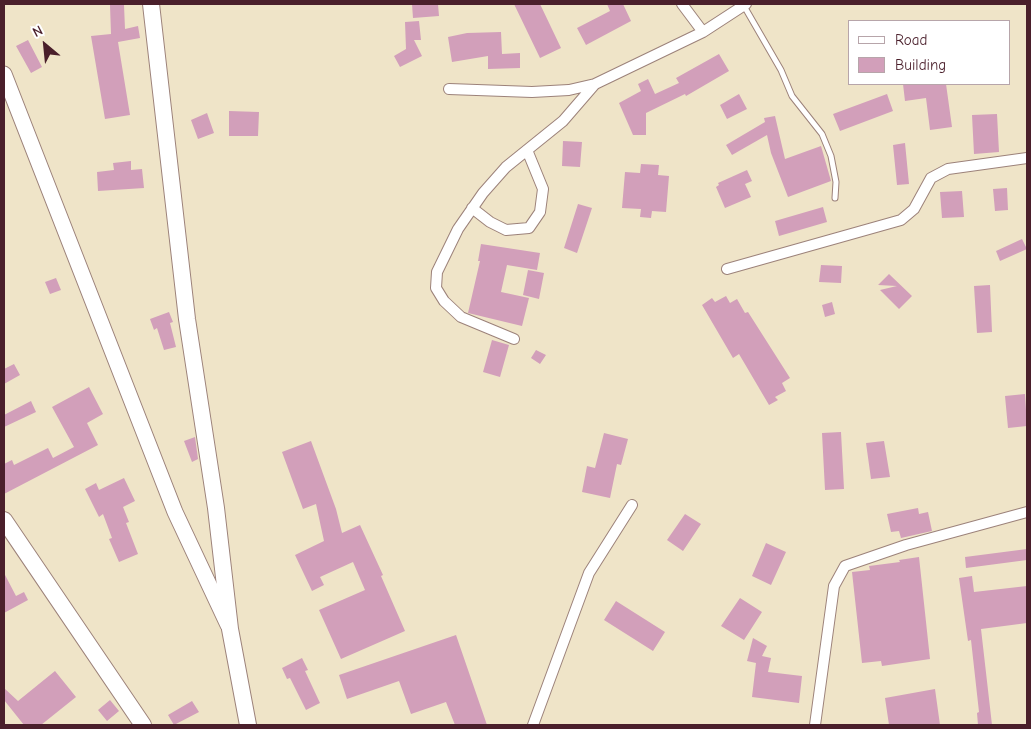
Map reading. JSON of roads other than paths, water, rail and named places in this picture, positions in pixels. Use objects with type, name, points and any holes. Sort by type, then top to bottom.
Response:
[{"type":"main road","points":[[151,4],[187,319],[216,508],[230,629],[248,725]]},
{"type":"main road","points":[[4,74],[175,512],[230,629]]},
{"type":"main road","points":[[4,520],[143,725]]},
{"type":"street","points":[[682,4],[703,32]]},
{"type":"street","points":[[449,89],[532,92],[569,90],[595,84],[703,32],[745,5]]},
{"type":"street","points":[[514,340],[461,317],[444,301],[436,288],[437,272],[458,229],[472,208],[506,167],[563,121],[595,84]]},
{"type":"street","points":[[472,208],[490,222],[506,230],[529,228],[540,212],[543,189],[527,150]]},
{"type":"street","points":[[727,269],[901,220],[914,208],[931,178],[948,169],[1027,158]]},
{"type":"street","points":[[533,725],[589,573],[632,505]]},
{"type":"street","points":[[816,725],[834,586],[846,566],[906,545],[1027,512]]},
{"type":"lane","points":[[745,5],[781,70],[792,96],[822,134],[831,156],[836,182],[835,198]]}]
